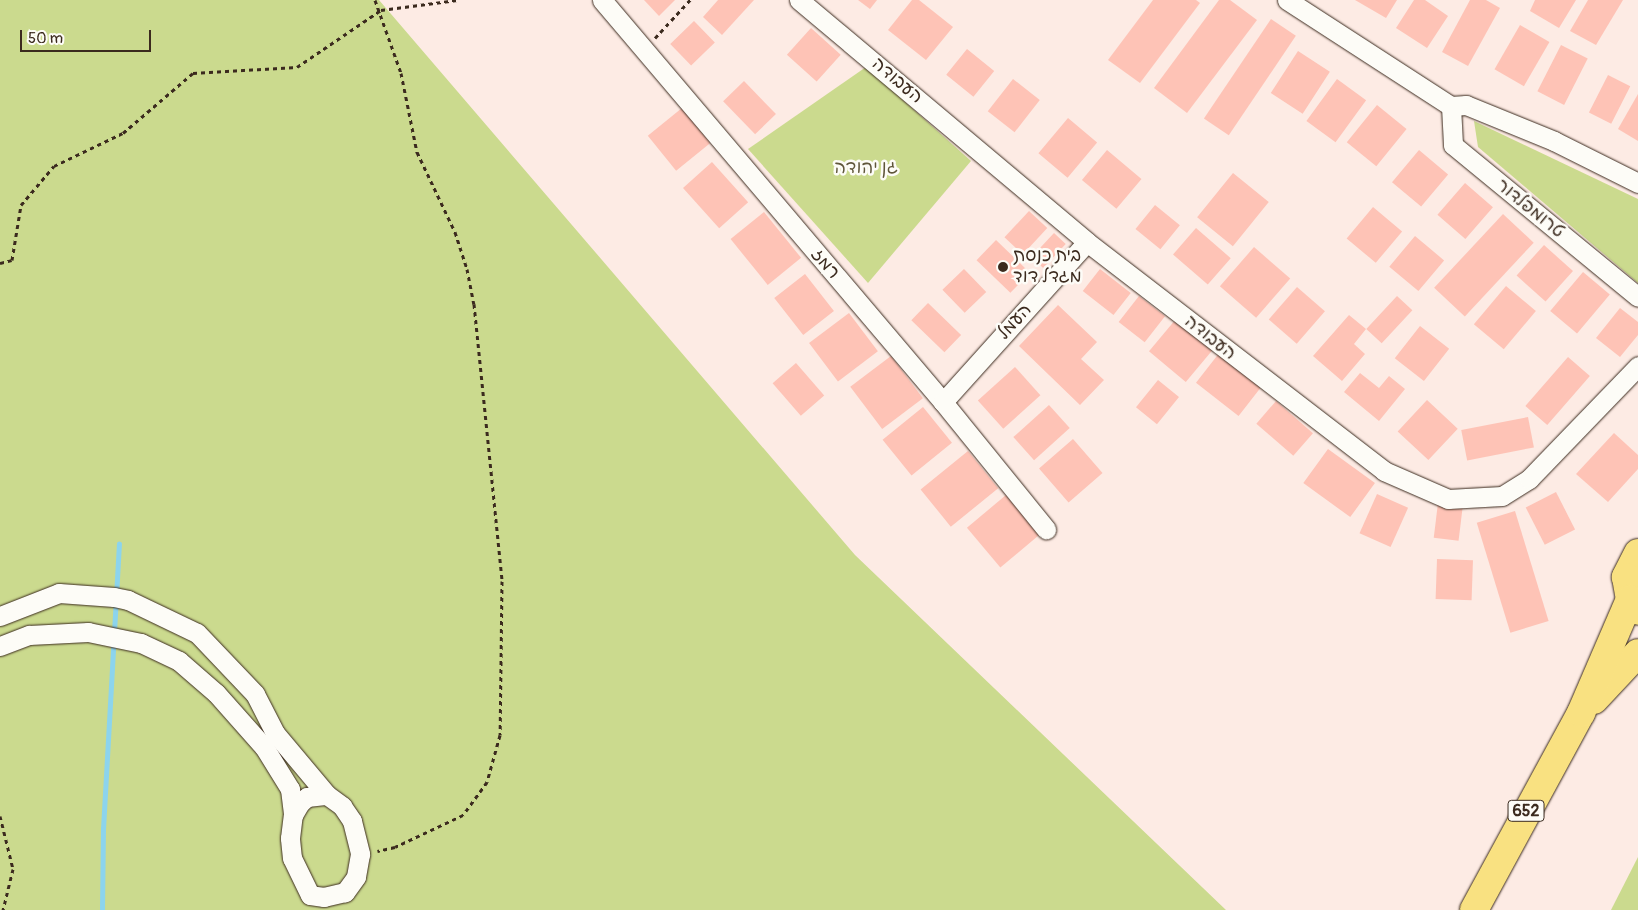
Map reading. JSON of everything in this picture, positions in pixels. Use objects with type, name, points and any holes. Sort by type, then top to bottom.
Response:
[{"type":"main road","name":"652","points":[[1474,910],[1580,714],[1634,605],[1626,577],[1638,553]]},
{"type":"main road","name":"652","points":[[1580,714],[1638,653]]},
{"type":"street","name":"רמז","points":[[602,0],[943,402],[1046,529]]},
{"type":"street","name":"העבודה","points":[[799,0],[1086,242],[1384,471],[1448,499],[1502,496],[1529,479],[1638,366]]},
{"type":"street","points":[[1287,0],[1451,106],[1466,105],[1536,134],[1638,183]]},
{"type":"street","name":"טרומפלדור","points":[[1451,106],[1453,145],[1638,297]]},
{"type":"street","name":"העמל","points":[[943,402],[1086,242]]},
{"type":"street","points":[[0,616],[59,593],[114,597],[128,600],[197,633],[255,694],[275,733],[327,795],[342,806],[352,821],[360,854],[356,877],[344,901],[331,897],[314,902],[292,858],[290,838],[294,815],[290,789],[264,747],[216,693],[179,662],[141,643],[88,632],[29,635],[0,646]]},
{"type":"street","points":[[294,815],[307,797],[327,795]]},
{"type":"path","points":[[360,854],[394,847],[464,815],[487,782],[500,735],[502,581],[474,304],[455,232],[417,152],[401,73],[381,10],[375,0]]},
{"type":"path","points":[[0,263],[12,260],[21,205],[54,166],[123,133],[193,73],[297,67],[381,10],[457,0]]},
{"type":"path","points":[[643,50],[690,0]]},
{"type":"path","points":[[0,816],[13,869],[3,910]]},
{"type":"green space","points":[[0,0],[379,0],[855,555],[1226,910],[0,910]]},
{"type":"green space","name":"גן יהודה","points":[[866,67],[971,161],[868,283],[748,149]]},
{"type":"green space","points":[[1474,121],[1638,199],[1638,283],[1478,147]]},
{"type":"green space","points":[[1638,857],[1638,910],[1611,910]]},
{"type":"building","points":[[644,0],[675,0],[659,16]]},
{"type":"building","points":[[718,0],[754,0],[722,35],[703,17]]},
{"type":"building","points":[[858,0],[877,0],[870,9]]},
{"type":"building","points":[[912,0],[919,0],[953,27],[926,60],[888,30]]},
{"type":"building","points":[[1153,0],[1196,0],[1200,3],[1140,83],[1108,60]]},
{"type":"building","points":[[1219,0],[1230,0],[1257,20],[1187,113],[1154,88]]},
{"type":"building","points":[[1355,0],[1397,0],[1386,18]]},
{"type":"building","points":[[1414,0],[1425,0],[1448,16],[1427,48],[1396,28]]},
{"type":"building","points":[[1470,0],[1486,0],[1500,8],[1468,66],[1442,52]]},
{"type":"building","points":[[1535,0],[1576,0],[1559,28],[1530,11]]},
{"type":"building","points":[[1588,0],[1623,0],[1596,45],[1570,31]]},
{"type":"building","points":[[1271,19],[1296,36],[1229,135],[1204,118]]},
{"type":"building","points":[[694,21],[715,43],[691,66],[670,44]]},
{"type":"building","points":[[1520,25],[1549,42],[1524,86],[1494,69]]},
{"type":"building","points":[[811,28],[841,55],[817,82],[787,55]]},
{"type":"building","points":[[1561,45],[1588,59],[1564,105],[1537,91]]},
{"type":"building","points":[[967,49],[994,71],[973,97],[946,75]]},
{"type":"building","points":[[1298,51],[1330,72],[1303,114],[1271,93]]},
{"type":"building","points":[[1608,75],[1630,86],[1611,124],[1589,112]]},
{"type":"building","points":[[1013,79],[1040,100],[1015,132],[988,111]]},
{"type":"building","points":[[1337,79],[1366,100],[1336,142],[1306,121]]},
{"type":"building","points":[[744,81],[776,114],[755,134],[723,101]]},
{"type":"building","points":[[1638,94],[1638,141],[1618,129]]},
{"type":"building","points":[[1377,105],[1407,129],[1376,166],[1347,142]]},
{"type":"building","points":[[682,108],[710,143],[676,171],[648,136]]},
{"type":"building","points":[[1068,118],[1097,142],[1068,178],[1038,153]]},
{"type":"building","points":[[1107,150],[1141,179],[1116,209],[1082,180]]},
{"type":"building","points":[[1419,150],[1448,174],[1421,207],[1392,182]]},
{"type":"building","points":[[712,162],[748,202],[719,228],[683,188]]},
{"type":"building","points":[[1233,173],[1269,202],[1233,246],[1197,217]]},
{"type":"building","points":[[1465,183],[1493,207],[1465,239],[1437,215]]},
{"type":"building","points":[[1155,205],[1180,225],[1160,249],[1135,229]]},
{"type":"building","points":[[1373,207],[1402,231],[1376,263],[1347,238]]},
{"type":"building","points":[[1029,211],[1047,228],[1023,254],[1004,237]]},
{"type":"building","points":[[764,212],[801,258],[768,285],[731,239]]},
{"type":"building","points":[[1503,214],[1534,243],[1465,317],[1434,288]]},
{"type":"building","points":[[1196,228],[1231,258],[1208,285],[1173,254]]},
{"type":"building","points":[[1054,233],[1066,244],[1043,268],[1031,257]]},
{"type":"building","points":[[1415,236],[1444,260],[1418,291],[1389,267]]},
{"type":"building","name":"בית כנסת מגדל דוד","points":[[996,240],[1030,273],[1010,293],[977,260]]},
{"type":"building","points":[[1544,245],[1573,271],[1546,302],[1517,275]]},
{"type":"building","points":[[1254,247],[1290,278],[1256,318],[1220,286]]},
{"type":"building","points":[[964,269],[986,292],[965,313],[942,290]]},
{"type":"building","points":[[1100,269],[1131,293],[1113,315],[1083,291]]},
{"type":"building","points":[[1583,272],[1610,294],[1577,334],[1550,311]]},
{"type":"building","points":[[805,274],[834,311],[803,335],[774,298]]},
{"type":"building","points":[[1506,286],[1536,311],[1504,349],[1474,324]]},
{"type":"building","points":[[1297,287],[1325,311],[1297,344],[1269,319]]},
{"type":"building","points":[[1139,296],[1165,316],[1145,342],[1119,322]]},
{"type":"building","points":[[1397,296],[1412,310],[1382,343],[1366,329]]},
{"type":"building","points":[[928,303],[961,335],[944,352],[911,320]]},
{"type":"building","points":[[1058,305],[1097,342],[1081,359],[1104,380],[1080,405],[1019,346]]},
{"type":"building","points":[[1620,308],[1638,322],[1638,335],[1620,357],[1596,338]]},
{"type":"building","points":[[849,313],[878,351],[838,381],[809,343]]},
{"type":"building","points":[[1349,315],[1366,329],[1354,344],[1365,354],[1342,381],[1313,356]]},
{"type":"building","points":[[1176,319],[1213,350],[1186,382],[1149,351]]},
{"type":"building","points":[[1420,326],[1449,349],[1424,381],[1395,358]]},
{"type":"building","points":[[1220,352],[1263,385],[1239,416],[1196,383]]},
{"type":"building","points":[[891,356],[923,398],[882,429],[850,387]]},
{"type":"building","points":[[1568,357],[1590,376],[1547,425],[1525,406]]},
{"type":"building","points":[[796,363],[824,395],[801,416],[773,383]]},
{"type":"building","points":[[1015,367],[1040,395],[1003,429],[978,400]]},
{"type":"building","points":[[1360,373],[1379,388],[1389,376],[1405,389],[1379,421],[1344,392]]},
{"type":"building","points":[[1158,380],[1179,397],[1157,424],[1136,407]]},
{"type":"building","points":[[1427,400],[1458,429],[1428,460],[1398,431]]},
{"type":"building","points":[[1276,401],[1313,433],[1293,456],[1256,424]]},
{"type":"building","points":[[1049,405],[1070,428],[1034,460],[1013,437]]},
{"type":"building","points":[[923,407],[952,443],[912,475],[883,440]]},
{"type":"building","points":[[1528,417],[1534,447],[1467,460],[1461,430]]},
{"type":"building","points":[[1614,433],[1638,455],[1638,469],[1608,502],[1576,474]]},
{"type":"building","points":[[1073,439],[1103,473],[1069,502],[1039,469]]},
{"type":"building","points":[[1328,449],[1375,483],[1350,517],[1303,483]]},
{"type":"building","points":[[968,451],[998,488],[951,527],[921,489]]},
{"type":"building","points":[[1556,492],[1575,529],[1545,545],[1526,507]]},
{"type":"building","points":[[1377,494],[1408,508],[1391,547],[1360,533]]},
{"type":"building","points":[[1006,495],[1039,535],[1000,568],[967,528]]},
{"type":"building","points":[[1438,503],[1463,506],[1459,541],[1434,538]]},
{"type":"building","points":[[1515,511],[1549,621],[1510,633],[1477,523]]},
{"type":"building","points":[[1437,559],[1473,560],[1472,600],[1436,599]]},
{"type":"waterway","points":[[102,910],[103,829],[119,543]]},
{"type":"place","name":"בית כנסת מגדל דוד","points":[[1003,267]]}]
